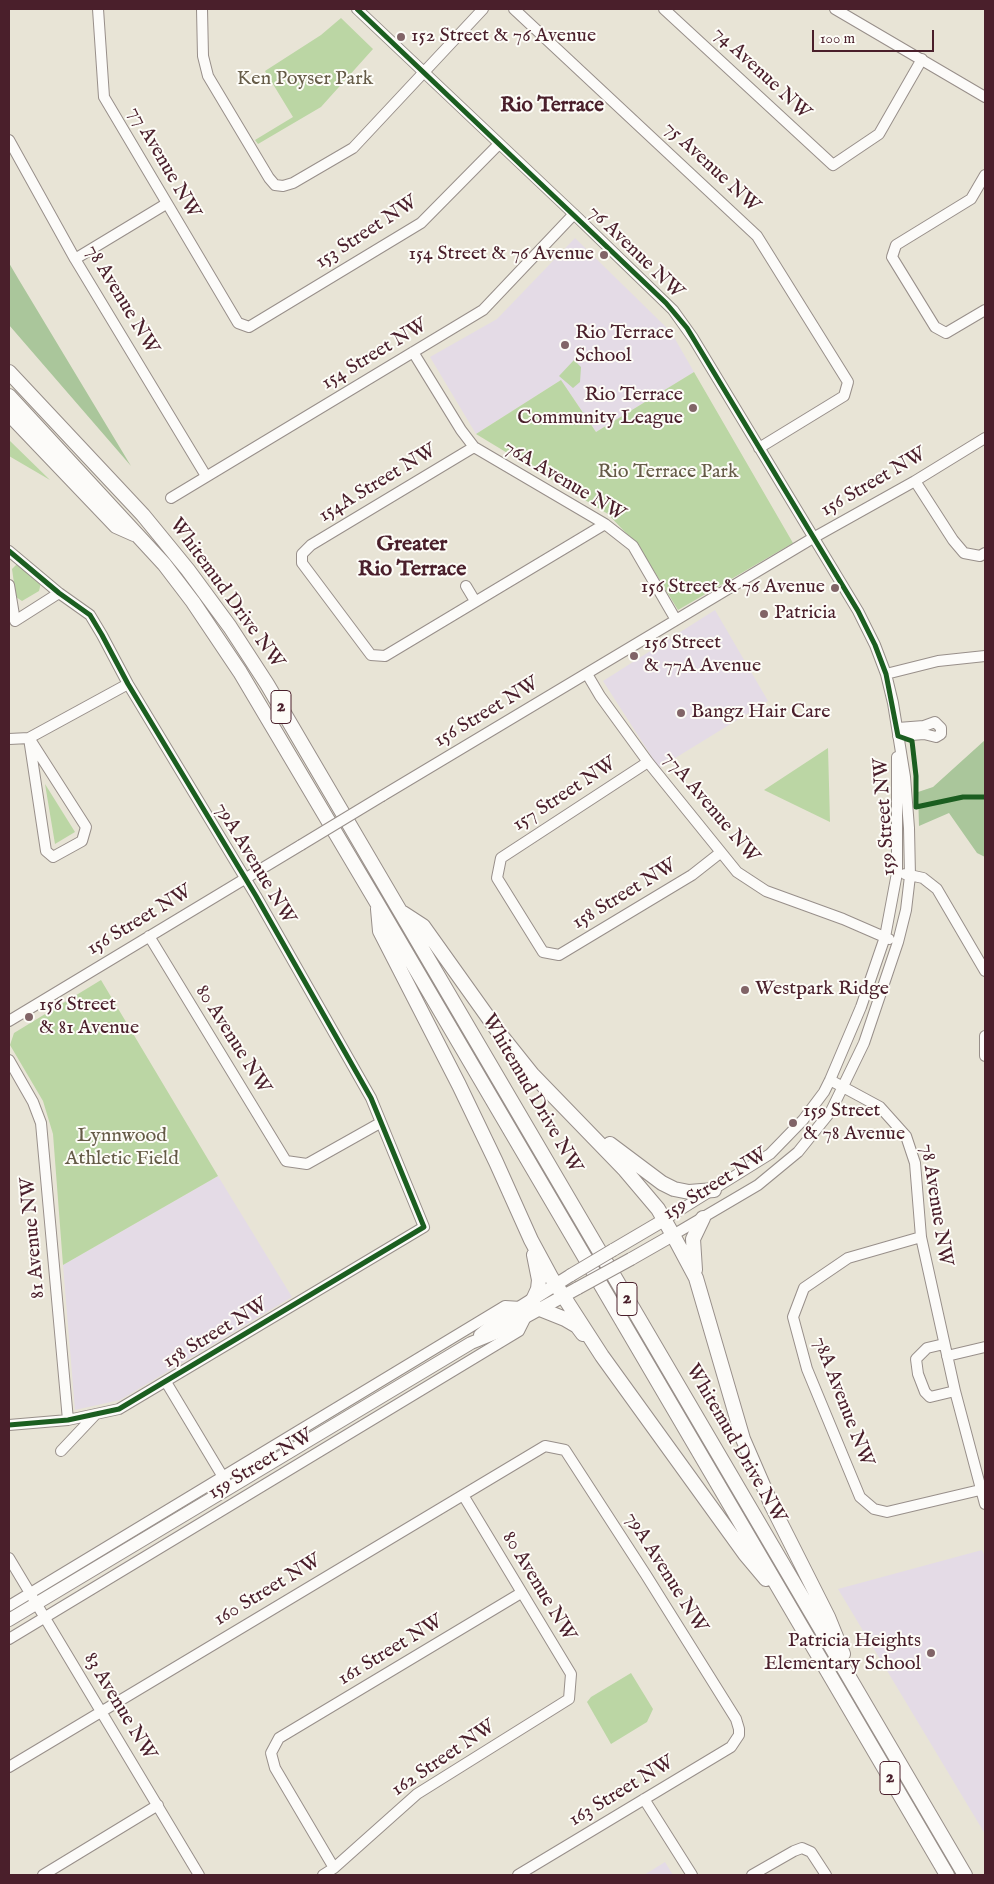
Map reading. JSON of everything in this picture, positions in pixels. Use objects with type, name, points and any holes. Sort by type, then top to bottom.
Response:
[{"type":"highway","name":"Whitemud Drive NW","points":[[9,372],[143,515],[188,570],[230,627],[267,684],[965,1875]]},
{"type":"highway","name":"Whitemud Drive NW","points":[[9,396],[164,564],[194,602],[240,672],[947,1875]]},
{"type":"highway","points":[[9,414],[116,526],[140,537]]},
{"type":"highway","points":[[377,903],[380,931],[467,1102],[531,1240],[556,1284],[602,1356]]},
{"type":"highway","points":[[400,911],[423,926],[500,1034],[552,1094],[625,1170],[658,1210],[673,1235],[696,1278],[744,1439],[772,1506],[833,1628],[854,1686]]},
{"type":"highway","points":[[552,1094],[615,1149],[662,1183],[674,1189],[688,1192],[714,1190]]},
{"type":"highway","points":[[696,1278],[693,1239],[704,1218]]},
{"type":"highway","points":[[531,1240],[539,1280],[538,1289],[530,1308],[550,1312],[577,1326],[602,1356],[745,1554],[788,1604]]},
{"type":"main road","name":"159 Street NW","points":[[530,1308],[556,1284],[664,1220]]},
{"type":"main road","name":"159 Street NW","points":[[9,1620],[33,1599],[230,1488],[471,1344],[492,1325],[530,1308],[565,1296],[673,1235]]},
{"type":"street","name":"77 Avenue NW","points":[[98,9],[104,97],[238,323]]},
{"type":"street","points":[[202,9],[205,70],[269,178],[275,185],[279,186],[293,183],[353,148],[483,9]]},
{"type":"street","name":"76 Avenue NW","points":[[357,9],[574,214],[676,315],[693,338],[868,630],[886,674]]},
{"type":"street","name":"75 Avenue NW","points":[[514,9],[757,236],[848,382],[844,396],[759,448]]},
{"type":"street","name":"74 Avenue NW","points":[[664,9],[833,165],[879,134],[922,59]]},
{"type":"street","points":[[835,9],[985,97]]},
{"type":"street","name":"78 Avenue NW","points":[[9,140],[75,259],[206,476]]},
{"type":"street","name":"153 Street NW","points":[[238,323],[249,326],[421,223],[499,144]]},
{"type":"street","points":[[985,175],[971,199],[896,245],[892,257],[935,327],[946,333],[985,310]]},
{"type":"street","points":[[75,259],[166,204]]},
{"type":"street","name":"154 Street NW","points":[[171,498],[485,308],[574,214]]},
{"type":"street","name":"76A Avenue NW","points":[[413,352],[461,430],[474,447],[605,524],[633,546],[676,620]]},
{"type":"street","name":"156 Street NW","points":[[9,1021],[245,877],[813,538],[915,481],[985,438]]},
{"type":"street","name":"154A Street NW","points":[[474,447],[310,544],[302,554],[302,563],[371,655],[385,656],[475,601]]},
{"type":"street","points":[[915,481],[964,554],[983,555]]},
{"type":"street","points":[[466,586],[475,601],[605,524]]},
{"type":"street","name":"79A Avenue NW","points":[[9,551],[90,616],[128,684],[245,877],[371,1098],[424,1227]]},
{"type":"street","points":[[9,585],[15,621],[59,593]]},
{"type":"street","points":[[886,674],[938,661],[985,656]]},
{"type":"street","name":"77A Avenue NW","points":[[587,674],[600,696],[648,762],[737,872],[766,891],[898,942]]},
{"type":"street","name":"159 Street NW","points":[[673,1235],[758,1185],[798,1152],[831,1111],[864,1043],[898,942],[906,910],[910,876],[910,828],[905,777],[886,674]]},
{"type":"street","points":[[9,738],[30,738],[128,684]]},
{"type":"street","name":"159 Street NW","points":[[664,1220],[770,1154],[803,1120],[824,1092],[830,1080],[861,1007],[884,937],[897,873],[898,822],[896,777],[898,732]]},
{"type":"street","points":[[30,738],[86,826],[82,841],[53,857],[46,851],[30,738]]},
{"type":"street","name":"157 Street NW","points":[[542,952],[497,878],[501,858],[648,762]]},
{"type":"street","name":"158 Street NW","points":[[542,952],[559,955],[692,875],[720,853]]},
{"type":"street","points":[[897,873],[922,878],[937,889],[985,971]]},
{"type":"street","name":"80 Avenue NW","points":[[149,936],[286,1161],[307,1164],[380,1123]]},
{"type":"street","points":[[985,1036],[985,1056]]},
{"type":"street","name":"81 Avenue NW","points":[[9,1060],[33,1102],[41,1123],[68,1420]]},
{"type":"street","name":"78 Avenue NW","points":[[830,1080],[880,1107],[906,1136],[915,1163],[920,1237],[955,1391],[985,1504]]},
{"type":"street","name":"158 Street NW","points":[[9,1425],[68,1420],[119,1409],[424,1227]]},
{"type":"street","name":"78A Avenue NW","points":[[920,1237],[848,1258],[804,1288],[793,1317],[807,1369],[860,1497],[874,1510],[887,1512],[980,1490]]},
{"type":"street","name":"159 Street NW","points":[[9,1606],[33,1599],[223,1476],[505,1306],[530,1308],[519,1331],[9,1639]]},
{"type":"street","points":[[944,1344],[927,1348],[916,1358],[918,1374],[925,1392],[930,1397],[955,1391]]},
{"type":"street","points":[[948,1356],[985,1347]]},
{"type":"street","points":[[166,1382],[230,1488]]},
{"type":"street","points":[[61,1450],[96,1414]]},
{"type":"street","name":"79A Avenue NW","points":[[545,1446],[565,1450],[646,1574],[736,1719],[739,1735]]},
{"type":"street","name":"160 Street NW","points":[[9,1767],[545,1446]]},
{"type":"street","name":"80 Avenue NW","points":[[463,1495],[571,1674],[569,1700]]},
{"type":"street","name":"83 Avenue NW","points":[[9,1558],[199,1875]]},
{"type":"street","name":"161 Street NW","points":[[334,1868],[275,1768],[271,1753],[279,1738],[521,1593]]},
{"type":"street","name":"162 Street NW","points":[[323,1875],[334,1868],[417,1794],[569,1700]]},
{"type":"street","name":"163 Street NW","points":[[518,1875],[731,1747],[739,1735]]},
{"type":"street","points":[[644,1799],[692,1875]]},
{"type":"street","points":[[43,1875],[58,1872],[158,1805]]},
{"type":"street","points":[[752,1875],[794,1850],[806,1849],[815,1856],[826,1875]]},
{"type":"shaded area","name":"Rio Terrace School","points":[[575,238],[671,332],[694,372],[596,432],[561,380],[476,434],[430,357],[497,319]]},
{"type":"shaded area","points":[[715,610],[768,701],[659,768],[603,681]]},
{"type":"shaded area","points":[[218,1176],[292,1297],[120,1400],[75,1410],[63,1265]]},
{"type":"shaded area","name":"Patricia Heights Elementary School","points":[[982,1550],[985,1557],[985,1834],[838,1589]]},
{"type":"shaded area","points":[[665,1862],[673,1875],[644,1875]]},
{"type":"green space","name":"Ken Poyser Park","points":[[341,18],[373,49],[321,107],[258,144],[255,140],[293,117],[265,71],[321,35]]},
{"type":"green space","points":[[9,263],[19,280],[131,466],[9,325]]},
{"type":"green space","points":[[574,360],[581,367],[580,382],[573,388],[559,376]]},
{"type":"green space","name":"Rio Terrace Park","points":[[694,372],[793,543],[678,610],[640,548],[608,514],[476,434],[561,380],[596,432]]},
{"type":"green space","points":[[9,440],[50,480],[9,456]]},
{"type":"green space","points":[[21,564],[41,583],[39,591],[22,601],[16,597],[12,569],[16,565]]},
{"type":"green space","points":[[985,740],[985,857],[977,853],[949,813],[919,826],[918,792],[933,787]]},
{"type":"green space","points":[[828,748],[830,822],[764,790]]},
{"type":"green space","points":[[45,784],[75,832],[55,844]]},
{"type":"green space","name":"Lynnwood Athletic Field","points":[[101,980],[218,1176],[63,1265],[53,1134],[43,1101],[10,1045],[14,1033]]},
{"type":"green space","points":[[631,1673],[653,1709],[647,1722],[611,1744],[587,1702],[591,1697]]},
{"type":"cycle path","points":[[357,9],[666,303],[687,328],[858,611],[875,645],[886,674],[898,736],[912,741],[916,776],[916,807],[963,797],[985,797]]},
{"type":"cycle path","points":[[9,551],[59,593],[90,615],[128,684],[256,896],[371,1098],[424,1227],[119,1409],[68,1420],[9,1425]]},
{"type":"place","name":"152 Street & 76 Avenue","points":[[401,37]]},
{"type":"place","name":"154 Street & 76 Avenue","points":[[604,255]]},
{"type":"place","name":"Rio Terrace School","points":[[565,345]]},
{"type":"place","name":"Rio Terrace Community League","points":[[693,408]]},
{"type":"place","name":"156 Street & 76 Avenue","points":[[835,588]]},
{"type":"place","name":"Patricia","points":[[764,614]]},
{"type":"place","name":"156 Street & 77A Avenue","points":[[634,656]]},
{"type":"place","name":"Bangz Hair Care","points":[[681,713]]},
{"type":"place","name":"Westpark Ridge","points":[[745,990]]},
{"type":"place","name":"156 Street & 81 Avenue","points":[[29,1017]]},
{"type":"place","name":"159 Street & 78 Avenue","points":[[793,1123]]},
{"type":"place","name":"Patricia Heights Elementary School","points":[[931,1653]]},
{"type":"district","name":"Rio Terrace","points":[[552,107]]},
{"type":"district","name":"Greater Rio Terrace","points":[[412,558]]}]
